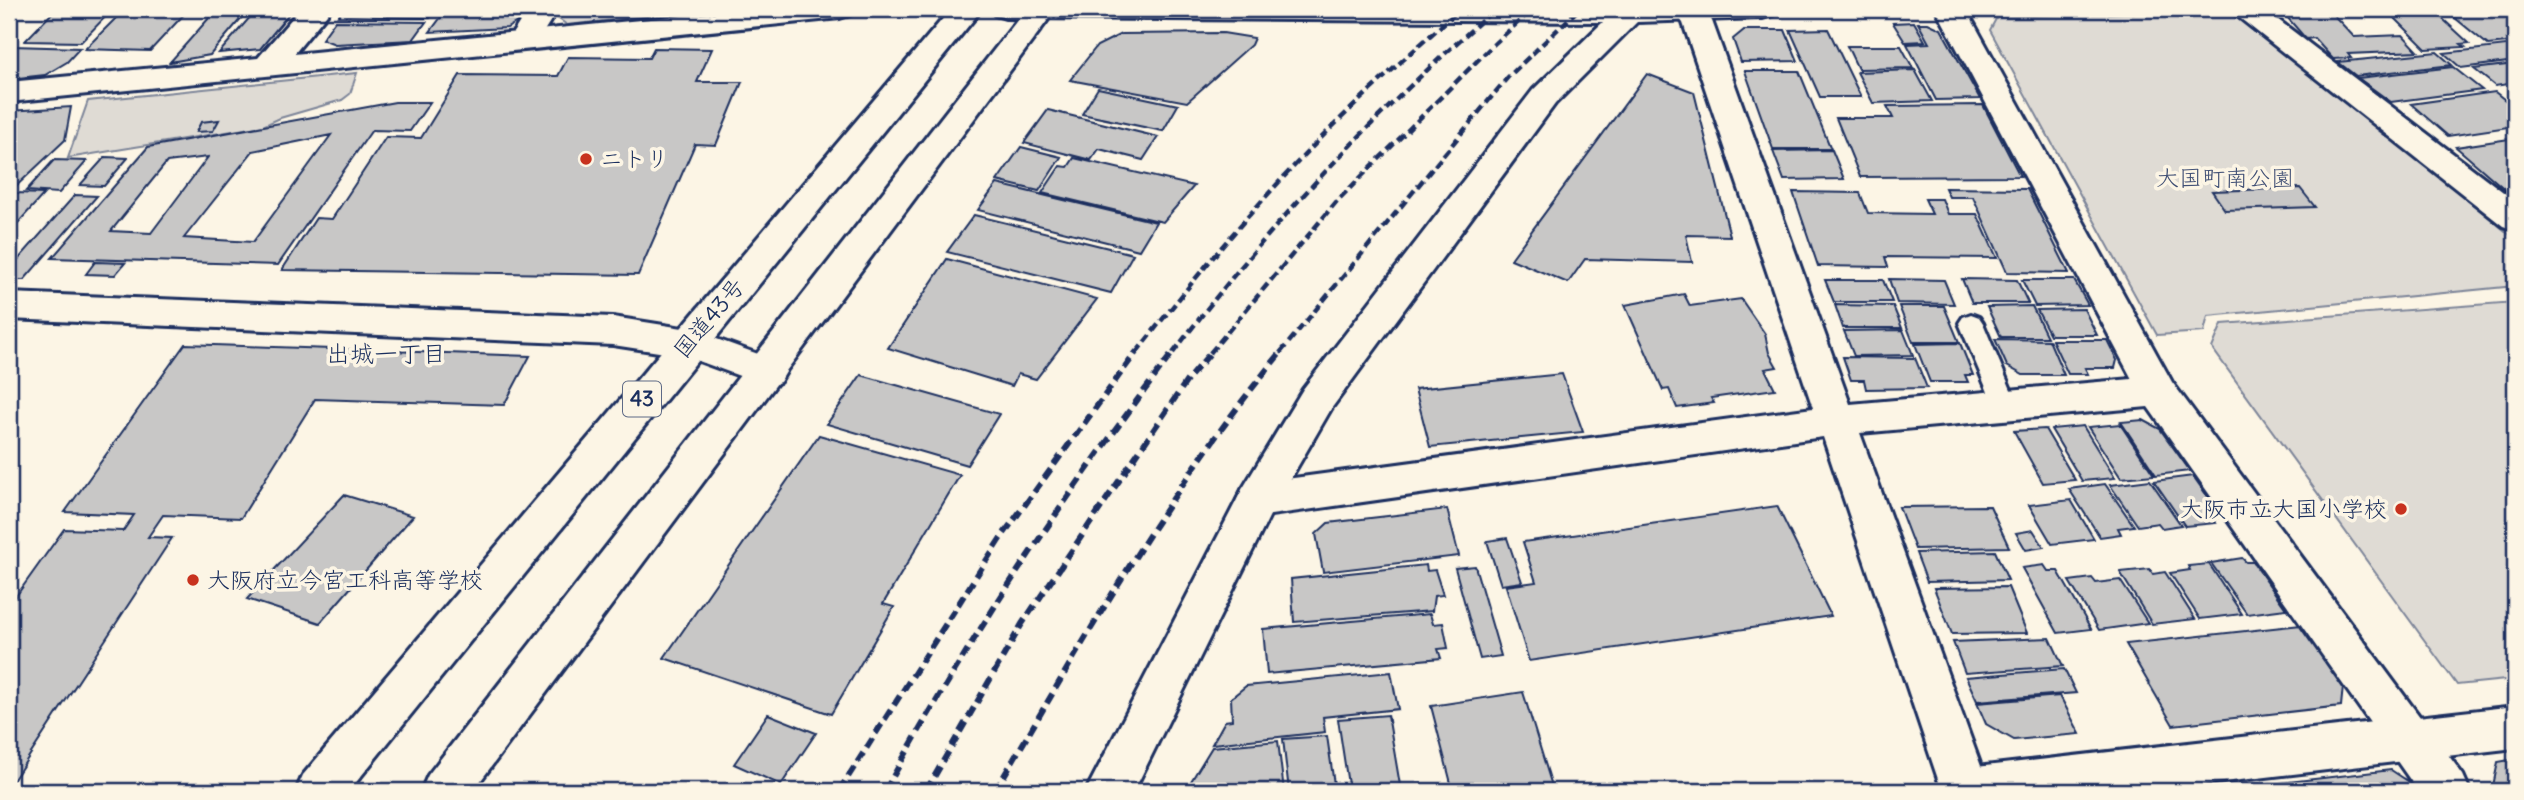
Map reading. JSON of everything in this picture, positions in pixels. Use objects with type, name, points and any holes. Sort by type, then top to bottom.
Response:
[{"type":"main road","points":[[268,65],[316,9]]},
{"type":"main road","points":[[524,39],[543,9]]},
{"type":"main road","points":[[9,92],[791,11],[840,9]]},
{"type":"main road","name":"国道43号","points":[[320,791],[967,9]]},
{"type":"main road","points":[[445,791],[767,372],[1029,9],[1763,9]]},
{"type":"main road","points":[[1951,9],[2158,393],[2446,791]]},
{"type":"main road","points":[[2246,9],[2515,218]]},
{"type":"main road","points":[[1688,10],[1697,21],[1966,791]]},
{"type":"main road","points":[[1110,791],[1257,500],[1317,399],[1544,97],[1631,11]]},
{"type":"main road","points":[[9,306],[613,331],[689,343],[767,372]]},
{"type":"main road","points":[[1257,500],[1837,421],[2005,404],[2158,393]]},
{"type":"main road","points":[[1959,791],[2515,727]]},
{"type":"lane","points":[[1971,323],[2005,404]]},
{"type":"green space","points":[[560,9],[716,9],[567,25],[555,16]]},
{"type":"green space","name":"大国町南公園","points":[[2214,10],[2239,18],[2323,82],[2515,239],[2515,286],[2208,316],[2204,332],[2157,335],[1990,30],[1997,17]]},
{"type":"green space","points":[[357,73],[350,94],[342,100],[280,118],[263,126],[68,158],[88,101]]},
{"type":"green space","name":"大阪市立大国小学校","points":[[2515,302],[2515,679],[2457,685],[2212,348],[2222,324]]},
{"type":"building","points":[[56,9],[113,9],[81,42],[25,41]]},
{"type":"building","points":[[125,9],[189,9],[150,51],[85,49]]},
{"type":"building","points":[[217,9],[249,9],[210,55],[170,62]]},
{"type":"building","points":[[257,9],[293,9],[260,49],[219,53]]},
{"type":"building","points":[[343,9],[436,9],[430,18],[338,16]]},
{"type":"building","points":[[447,9],[525,9],[517,22],[507,28],[430,32]]},
{"type":"building","points":[[2280,9],[2328,9],[2354,37],[2403,35],[2418,51],[2348,54],[2351,58],[2333,59],[2314,38],[2306,39]]},
{"type":"building","points":[[2379,9],[2432,9],[2469,43],[2461,44],[2465,47],[2426,49],[2391,14],[2385,14]]},
{"type":"building","points":[[2444,9],[2515,9],[2515,42],[2488,45]]},
{"type":"building","points":[[335,21],[426,22],[413,40],[335,44],[322,39]]},
{"type":"building","points":[[1914,22],[1925,41],[1905,42],[1893,23]]},
{"type":"building","points":[[1918,23],[1928,23],[1941,29],[1980,99],[1936,100],[1907,44],[1929,43]]},
{"type":"building","points":[[1828,29],[1861,97],[1820,97],[1790,30]]},
{"type":"building","points":[[1744,30],[1785,30],[1798,61],[1741,62],[1733,39]]},
{"type":"building","points":[[1223,33],[1254,38],[1251,45],[1187,102],[1070,80],[1097,46],[1121,34]]},
{"type":"building","points":[[2515,45],[2515,61],[2461,68],[2444,53]]},
{"type":"building","points":[[12,46],[80,48],[67,62],[45,75],[9,79],[9,49]]},
{"type":"building","points":[[1847,46],[1901,46],[1913,68],[1858,69]]},
{"type":"building","points":[[654,48],[712,49],[697,82],[742,82],[716,145],[695,144],[638,275],[282,270],[316,218],[332,219],[386,137],[421,138],[460,75],[558,76],[568,57],[649,58]]},
{"type":"building","points":[[2437,52],[2452,65],[2356,76],[2338,62]]},
{"type":"building","points":[[2515,64],[2515,83],[2495,86],[2474,69]]},
{"type":"building","points":[[2453,67],[2482,90],[2391,102],[2358,78]]},
{"type":"building","points":[[1915,70],[1932,101],[1873,103],[1857,72]]},
{"type":"building","points":[[1745,71],[1799,71],[1831,149],[1773,149]]},
{"type":"building","points":[[1647,74],[1694,92],[1730,236],[1686,235],[1692,262],[1585,259],[1568,283],[1511,259]]},
{"type":"building","points":[[1098,88],[1178,105],[1163,131],[1082,114]]},
{"type":"building","points":[[2495,92],[2515,108],[2515,126],[2448,136],[2411,104]]},
{"type":"building","points":[[395,102],[430,102],[410,131],[372,130],[278,265],[52,258],[148,147]],"holes":[[[331,135],[253,242],[184,238],[253,151]],[[208,157],[151,233],[111,231],[167,162]]]},
{"type":"building","points":[[1983,105],[2020,176],[1860,177],[1836,118],[1893,118],[1887,106]]},
{"type":"building","points":[[71,107],[65,140],[9,193],[9,111]]},
{"type":"building","points":[[1048,110],[1158,137],[1143,160],[1099,149],[1091,160],[1024,143]]},
{"type":"building","points":[[219,120],[213,131],[196,132],[201,122]]},
{"type":"building","points":[[2509,139],[2515,144],[2515,198],[2456,147]]},
{"type":"building","points":[[1021,147],[1061,157],[1039,191],[997,181]]},
{"type":"building","points":[[1832,150],[1844,179],[1784,180],[1773,151]]},
{"type":"building","points":[[105,157],[128,158],[104,186],[80,185]]},
{"type":"building","points":[[1074,158],[1194,186],[1163,222],[1042,193],[1060,166],[1068,167]]},
{"type":"building","points":[[54,160],[87,161],[59,193],[26,191]]},
{"type":"building","points":[[997,184],[1156,222],[1139,250],[978,210]]},
{"type":"building","points":[[1945,188],[2027,189],[2069,273],[2007,272],[1973,197],[1949,197]]},
{"type":"building","points":[[2300,188],[2315,207],[2225,210],[2212,191]]},
{"type":"building","points":[[1793,192],[1860,193],[1868,213],[1932,214],[1925,199],[1942,199],[1948,214],[1977,214],[1997,258],[1885,257],[1888,267],[1818,266]]},
{"type":"building","points":[[15,193],[44,194],[9,233],[9,200]]},
{"type":"building","points":[[75,195],[97,196],[24,280],[9,280],[9,270]]},
{"type":"building","points":[[974,215],[1133,254],[1111,293],[947,252]]},
{"type":"building","points":[[947,259],[1097,299],[1036,379],[1018,374],[1012,386],[888,348]]},
{"type":"building","points":[[95,262],[125,263],[115,275],[86,274]]},
{"type":"building","points":[[1889,279],[1944,280],[1954,304],[1897,303]]},
{"type":"building","points":[[1962,279],[2017,280],[2028,303],[1972,303]]},
{"type":"building","points":[[1825,280],[1883,280],[1892,302],[1834,302]]},
{"type":"building","points":[[2022,280],[2074,280],[2088,305],[2035,306]]},
{"type":"building","points":[[1684,294],[1690,306],[1741,299],[1765,334],[1769,353],[1777,367],[1765,369],[1775,389],[1711,398],[1714,403],[1677,408],[1669,389],[1663,390],[1625,305]]},
{"type":"building","points":[[1835,305],[1893,306],[1902,328],[1843,328]]},
{"type":"building","points":[[1899,306],[1944,306],[1959,342],[1913,342]]},
{"type":"building","points":[[2032,306],[2047,337],[2001,337],[1987,307]]},
{"type":"building","points":[[2084,309],[2097,335],[2050,335],[2037,310]]},
{"type":"building","points":[[1903,330],[1913,355],[1854,356],[1844,331]]},
{"type":"building","points":[[1995,339],[2049,340],[2064,375],[2023,375],[2007,366]]},
{"type":"building","points":[[2052,340],[2107,340],[2117,360],[2115,368],[2085,368],[2088,374],[2068,374]]},
{"type":"building","points":[[1960,343],[1973,375],[1965,375],[1968,382],[1930,382],[1915,344]]},
{"type":"building","points":[[185,344],[530,356],[504,405],[315,399],[241,518],[163,515],[148,537],[172,538],[9,787],[9,606],[64,529],[123,531],[134,515],[65,512]]},
{"type":"building","points":[[1843,357],[1915,358],[1927,388],[1866,389],[1864,380],[1851,380]]},
{"type":"building","points":[[1562,374],[1583,432],[1430,447],[1415,389]]},
{"type":"building","points":[[861,375],[999,414],[967,465],[827,424]]},
{"type":"building","points":[[2143,420],[2160,429],[2190,471],[2156,475],[2121,422]]},
{"type":"building","points":[[2120,424],[2154,475],[2121,478],[2088,427]]},
{"type":"building","points":[[2083,426],[2115,478],[2082,481],[2051,429]]},
{"type":"building","points":[[2045,429],[2075,480],[2043,483],[2014,431]]},
{"type":"building","points":[[819,435],[960,475],[883,604],[894,607],[831,714],[664,658]]},
{"type":"building","points":[[2193,476],[2222,517],[2213,518],[2216,523],[2185,526],[2154,481]]},
{"type":"building","points":[[2150,480],[2181,525],[2162,528],[2158,523],[2138,526],[2110,485]]},
{"type":"building","points":[[2105,484],[2134,526],[2118,528],[2121,534],[2100,537],[2069,489]]},
{"type":"building","points":[[344,495],[413,516],[320,623],[247,599]]},
{"type":"building","points":[[2071,500],[2094,539],[2052,544],[2029,505]]},
{"type":"building","points":[[1777,506],[1831,616],[1529,661],[1506,586],[1536,582],[1523,542]]},
{"type":"building","points":[[1990,506],[2009,547],[1915,549],[1899,507]]},
{"type":"building","points":[[1447,509],[1459,556],[1323,572],[1316,534],[1328,523]]},
{"type":"building","points":[[2033,530],[2044,547],[2026,550],[2016,533]]},
{"type":"building","points":[[1507,538],[1522,582],[1501,585],[1487,541]]},
{"type":"building","points":[[1995,551],[2008,580],[1927,582],[1916,553]]},
{"type":"building","points":[[2242,558],[2246,562],[2253,562],[2286,609],[2247,614],[2211,563]]},
{"type":"building","points":[[2209,564],[2242,614],[2200,619],[2170,573],[2190,570],[2188,566]]},
{"type":"building","points":[[1426,565],[1427,571],[1435,570],[1443,595],[1434,596],[1432,611],[1294,622],[1291,579]]},
{"type":"building","points":[[2044,565],[2048,571],[2058,571],[2091,629],[2058,633],[2022,568]]},
{"type":"building","points":[[1475,566],[1501,656],[1480,659],[1455,568]]},
{"type":"building","points":[[2150,569],[2153,574],[2165,572],[2195,619],[2152,624],[2120,572]]},
{"type":"building","points":[[2092,578],[2096,583],[2120,580],[2148,623],[2099,630],[2069,581]]},
{"type":"building","points":[[2008,587],[2027,633],[1952,634],[1934,588]]},
{"type":"building","points":[[1430,614],[1433,624],[1443,623],[1448,648],[1438,649],[1441,658],[1267,674],[1263,629]]},
{"type":"building","points":[[2301,625],[2343,686],[2341,706],[2173,725],[2126,644]]},
{"type":"building","points":[[2050,638],[2063,666],[1965,673],[1953,642]]},
{"type":"building","points":[[2064,669],[2076,693],[1977,701],[1966,677]]},
{"type":"building","points":[[1391,672],[1398,709],[1323,717],[1325,732],[1212,744],[1225,721],[1232,720],[1231,698],[1246,686]]},
{"type":"building","points":[[1523,692],[1552,786],[1519,791],[1453,791],[1431,706]]},
{"type":"building","points":[[2060,696],[2080,734],[2014,740],[1986,724],[1977,703]]},
{"type":"building","points":[[768,714],[816,733],[781,785],[734,764]]},
{"type":"building","points":[[1388,715],[1401,791],[1349,791],[1338,719]]},
{"type":"building","points":[[1327,736],[1335,791],[1289,791],[1283,739]]},
{"type":"building","points":[[1278,741],[1284,791],[1185,791],[1212,747]]},
{"type":"building","points":[[2515,759],[2515,791],[2497,791],[2493,786],[2498,762]]},
{"type":"building","points":[[2391,770],[2423,791],[2257,791],[2254,786]]},
{"type":"railway","points":[[1136,353],[1228,240],[1301,158],[1460,9]]},
{"type":"railway","points":[[1173,353],[1247,260],[1325,172],[1407,89],[1495,9]]},
{"type":"railway","points":[[1210,353],[1337,201],[1495,43],[1533,9]]},
{"type":"railway","points":[[1280,353],[1508,77],[1579,9]]},
{"type":"railway","points":[[839,791],[1000,539],[1137,351]]},
{"type":"railway","points":[[885,791],[917,733],[1021,566],[1174,351]]},
{"type":"railway","points":[[926,791],[1022,624],[1188,379],[1212,351]]},
{"type":"railway","points":[[995,791],[1095,621],[1165,510],[1202,456],[1282,351]]},
{"type":"place","name":"ニトリ","points":[[586,159]]},
{"type":"place","name":"大阪市立大国小学校","points":[[2401,509]]},
{"type":"place","name":"大阪府立今宮工科高等学校","points":[[193,580]]},
{"type":"district","name":"出城一丁目","points":[[386,354]]}]
